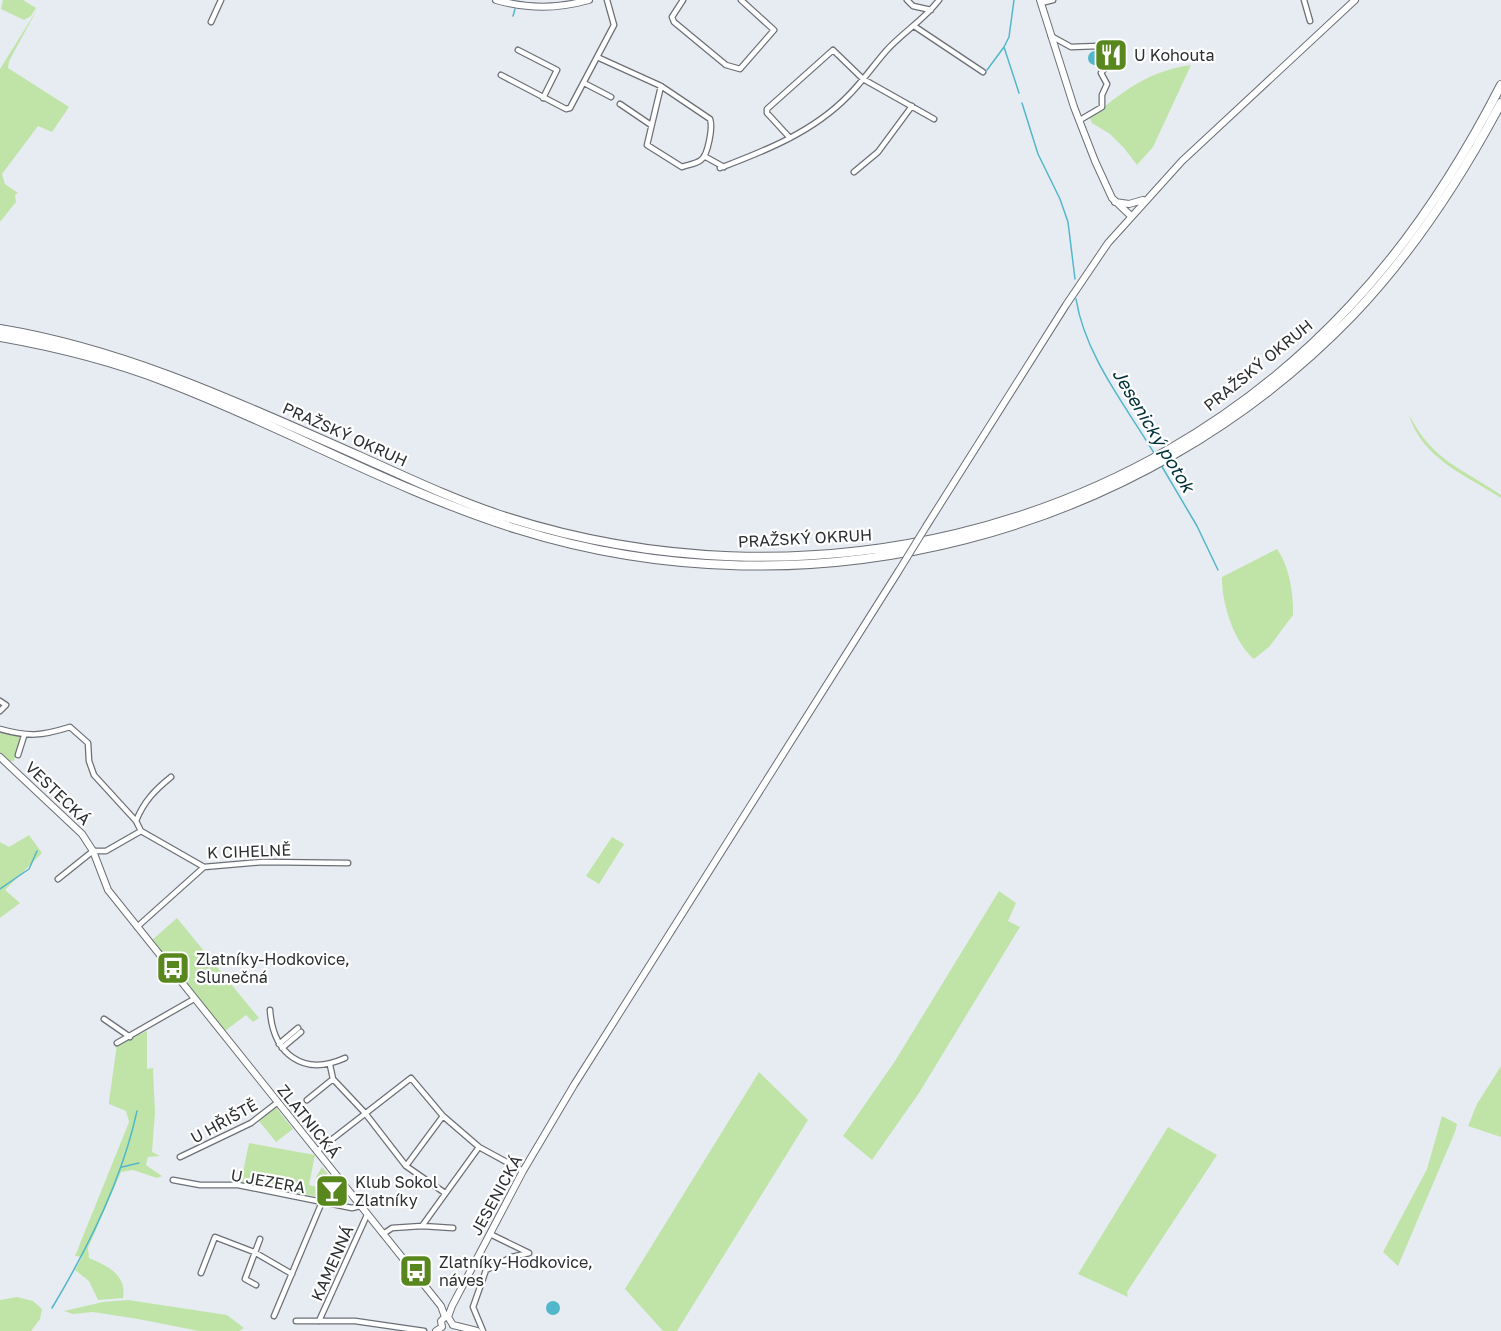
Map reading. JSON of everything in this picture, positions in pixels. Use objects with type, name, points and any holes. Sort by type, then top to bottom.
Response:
[{"type":"highway","name":"PRAŽSKÝ OKRUH","points":[[1174,451],[1280,371],[1311,345],[1360,296],[1422,219],[1462,156],[1501,85]]},
{"type":"highway","name":"PRAŽSKÝ OKRUH","points":[[0,337],[92,357],[166,381],[422,493],[494,522],[554,540],[654,559],[710,565],[780,566],[851,562],[929,549],[988,535],[1048,515],[1174,451],[1276,385],[1353,315],[1429,223],[1469,161],[1501,103]]},
{"type":"highway","name":"PRAŽSKÝ OKRUH","points":[[0,328],[95,349],[153,368],[497,514],[595,541],[664,552],[710,557],[779,558],[850,553],[920,543],[985,527],[1044,507],[1146,466]]},
{"type":"main road","points":[[496,0],[534,8],[569,5],[589,0]]},
{"type":"main road","name":"JESENICKÁ","points":[[453,1324],[449,1329],[439,1329],[441,1321],[447,1317],[523,1171],[819,695],[1079,285],[1146,198],[1182,161],[1355,0]]},
{"type":"main road","points":[[1040,2],[1080,120],[1107,189],[1115,202],[1131,216]]},
{"type":"main road","points":[[1115,202],[1133,204],[1146,198]]},
{"type":"main road","name":"VESTECKÁ","points":[[0,757],[82,834],[93,851],[108,890],[194,999]]},
{"type":"main road","name":"ZLATNICKÁ","points":[[194,999],[441,1306],[447,1317]]},
{"type":"main road","points":[[441,1306],[444,1308],[452,1306]]},
{"type":"main road","points":[[447,1317],[453,1324],[477,1331]]},
{"type":"street","points":[[211,22],[221,0]]},
{"type":"street","points":[[501,75],[566,110],[570,108],[614,23],[607,0]]},
{"type":"street","points":[[683,0],[672,17],[674,22],[726,65],[735,69],[740,69],[774,30],[741,0]]},
{"type":"street","points":[[907,0],[913,6],[932,10]]},
{"type":"street","points":[[704,156],[722,167],[790,138],[828,114],[863,80],[887,50],[932,10],[939,0]]},
{"type":"street","points":[[1040,2],[1053,0]]},
{"type":"street","points":[[1304,0],[1310,21]]},
{"type":"street","points":[[914,26],[983,72]]},
{"type":"street","points":[[1051,36],[1071,47],[1098,46],[1107,58],[1108,62],[1101,73],[1107,84],[1102,95],[1102,107],[1080,120]]},
{"type":"street","points":[[518,50],[557,70],[543,98]]},
{"type":"street","points":[[790,138],[767,113],[767,109],[833,50],[863,80],[934,119]]},
{"type":"street","points":[[597,57],[661,86],[711,122],[704,156],[700,161],[682,167],[646,145],[661,86]]},
{"type":"street","points":[[584,83],[611,97]]},
{"type":"street","points":[[620,104],[651,125]]},
{"type":"street","points":[[854,172],[878,152],[912,106]]},
{"type":"street","points":[[0,701],[6,705],[0,711]]},
{"type":"street","points":[[0,729],[24,736],[43,736],[70,727],[88,743],[89,761],[94,775],[136,821],[141,831],[106,851],[93,851],[58,879]]},
{"type":"street","name":"VESTECKÁ","points":[[18,755],[24,736]]},
{"type":"street","points":[[136,821],[149,795],[171,777]]},
{"type":"street","name":"K CIHELNĚ","points":[[141,831],[204,867],[263,862],[348,864]]},
{"type":"street","points":[[137,927],[204,867]]},
{"type":"street","points":[[117,1043],[194,999]]},
{"type":"street","points":[[270,1010],[273,1030],[280,1046],[303,1063],[330,1065],[345,1058]]},
{"type":"street","points":[[104,1019],[130,1037]]},
{"type":"street","points":[[280,1046],[299,1030]]},
{"type":"street","points":[[330,1065],[333,1079],[365,1113],[406,1166],[445,1193]]},
{"type":"street","points":[[317,1151],[411,1078],[443,1116],[480,1147],[523,1171]]},
{"type":"street","points":[[307,1100],[333,1079]]},
{"type":"street","name":"U HŘIŠTĚ","points":[[180,1157],[251,1123],[278,1102]]},
{"type":"street","points":[[406,1166],[443,1116]]},
{"type":"street","points":[[422,1226],[480,1147]]},
{"type":"street","name":"U JEZERA","points":[[173,1180],[200,1185],[238,1185],[352,1208],[360,1206]]},
{"type":"street","points":[[274,1316],[322,1202]]},
{"type":"street","name":"KAMENNÁ","points":[[319,1321],[367,1215]]},
{"type":"street","points":[[383,1234],[392,1228],[422,1226],[453,1228]]},
{"type":"street","points":[[483,1331],[473,1307],[486,1270],[512,1257],[529,1253],[490,1233]]},
{"type":"street","points":[[201,1273],[215,1237],[254,1252],[292,1274]]},
{"type":"street","points":[[256,1284],[245,1279],[260,1239]]},
{"type":"street","name":"KAMENNÁ","points":[[296,1321],[356,1321],[424,1331]]},
{"type":"green space","points":[[3,0],[23,0],[36,8],[31,16],[24,20],[1,9]]},
{"type":"green space","points":[[38,8],[9,61],[8,68],[69,107],[52,132],[38,126],[2,174],[5,184],[18,193],[15,195],[16,202],[0,222],[0,69]]},
{"type":"green space","points":[[1191,65],[1153,147],[1137,165],[1110,134],[1092,123],[1090,118],[1136,84],[1161,72]]},
{"type":"green space","points":[[1409,415],[1418,431],[1438,454],[1501,495],[1501,498],[1435,455],[1415,430]]},
{"type":"green space","points":[[1277,549],[1285,563],[1290,580],[1293,615],[1269,647],[1254,659],[1240,643],[1230,621],[1222,577]]},
{"type":"green space","points":[[0,732],[20,737],[14,761],[10,761],[0,753]]},
{"type":"green space","points":[[29,835],[42,853],[5,890],[20,903],[0,918],[0,842],[9,847]]},
{"type":"green space","points":[[612,837],[624,844],[599,884],[586,876]]},
{"type":"green space","points":[[999,891],[1016,903],[1008,921],[1020,927],[919,1093],[872,1160],[843,1136],[895,1061]]},
{"type":"green space","points":[[177,918],[259,1018],[253,1022],[246,1015],[225,1031],[151,941]]},
{"type":"green space","points":[[147,1031],[147,1069],[153,1068],[155,1113],[152,1152],[160,1156],[148,1157],[146,1165],[162,1176],[157,1178],[133,1170],[121,1172],[88,1248],[89,1258],[109,1268],[119,1277],[122,1283],[123,1298],[98,1300],[89,1281],[75,1270],[82,1257],[75,1256],[129,1122],[126,1111],[109,1104],[117,1044]]},
{"type":"green space","points":[[1501,1066],[1501,1137],[1468,1126],[1477,1104]]},
{"type":"green space","points":[[759,1072],[808,1120],[677,1331],[663,1331],[625,1289]]},
{"type":"green space","points":[[276,1108],[293,1129],[276,1142],[259,1121]]},
{"type":"green space","points":[[1442,1116],[1457,1124],[1455,1132],[1398,1266],[1383,1252],[1427,1169]]},
{"type":"green space","points":[[1168,1127],[1217,1155],[1127,1292],[1128,1297],[1078,1274]]},
{"type":"green space","points":[[249,1143],[315,1155],[309,1185],[326,1189],[324,1198],[241,1182]]},
{"type":"green space","points":[[322,1167],[332,1179],[327,1184],[316,1177]]},
{"type":"green space","points":[[17,1297],[33,1301],[42,1309],[40,1319],[31,1331],[0,1331],[0,1300]]},
{"type":"green space","points":[[128,1300],[227,1315],[244,1328],[239,1331],[199,1331],[93,1312],[73,1314],[64,1311],[103,1302]]},
{"type":"water","points":[[1095,51],[1100,53],[1102,58],[1100,63],[1095,65],[1090,63],[1088,58],[1090,53]]},
{"type":"water","points":[[553,1301],[558,1303],[560,1308],[558,1313],[553,1315],[548,1313],[546,1308],[548,1303]]},
{"type":"waterway","name":"Jesenický potok","points":[[1014,0],[1009,37],[1004,47],[1019,93]]},
{"type":"waterway","points":[[513,16],[515,9]]},
{"type":"waterway","points":[[987,70],[1004,47]]},
{"type":"waterway","name":"Jesenický potok","points":[[1022,103],[1038,154],[1060,199],[1068,222],[1075,279]]},
{"type":"waterway","name":"Jesenický potok","points":[[1076,299],[1081,320],[1097,360],[1154,453]]},
{"type":"waterway","name":"Jesenický potok","points":[[1161,465],[1197,526],[1218,570]]},
{"type":"waterway","points":[[0,889],[29,869],[37,851]]},
{"type":"waterway","points":[[52,1308],[91,1237],[113,1188],[131,1137],[137,1111]]},
{"type":"waterway","points":[[122,1167],[139,1163]]},
{"type":"place","name":"U Kohouta","points":[[1111,55]]},
{"type":"place","name":"Zlatníky-Hodkovice, Slunečná","points":[[173,968]]},
{"type":"place","name":"Klub Sokol Zlatníky","points":[[332,1191]]},
{"type":"place","name":"Zlatníky-Hodkovice, náves","points":[[416,1271]]}]
